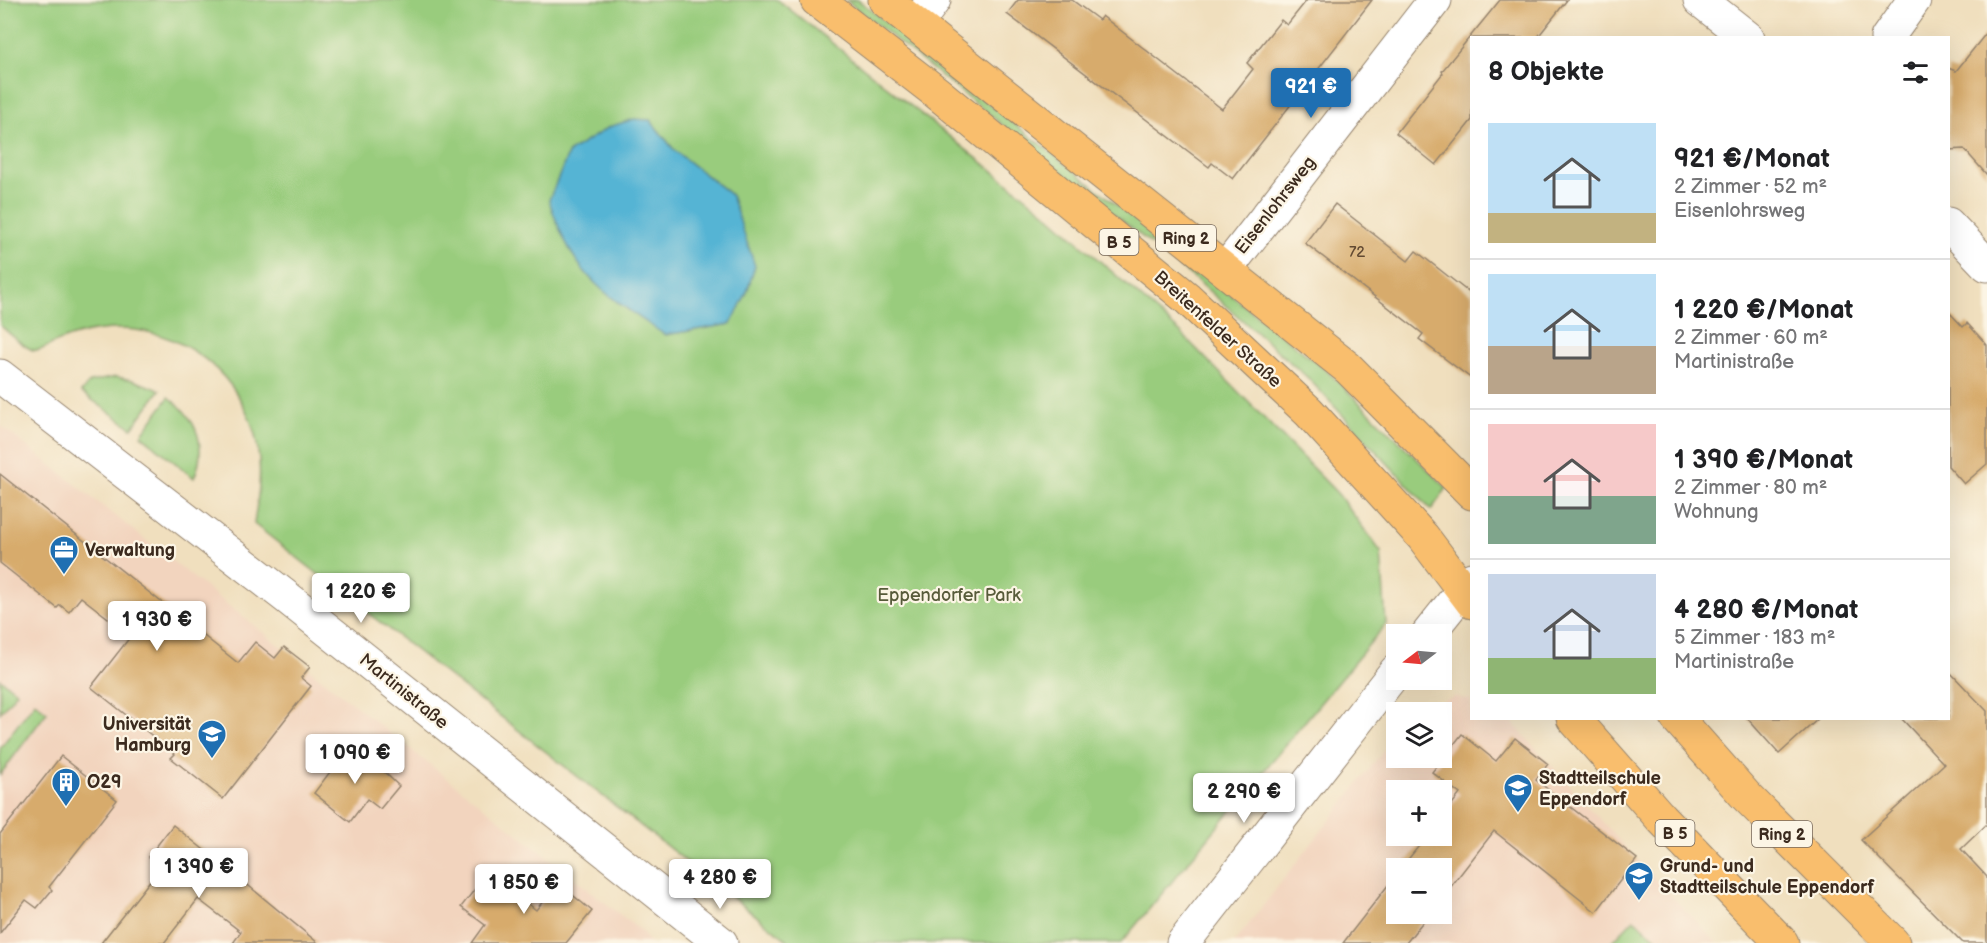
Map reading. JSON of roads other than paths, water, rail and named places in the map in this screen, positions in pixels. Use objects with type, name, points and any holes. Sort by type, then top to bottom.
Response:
[{"type":"main road","name":"Breitenfelder Straße","points":[[817,0],[936,93],[1187,298],[1309,412],[1469,591]]},
{"type":"main road","name":"Ring 2","points":[[885,0],[925,12],[1226,269],[1347,368],[1470,491]]},
{"type":"main road","name":"B 5","points":[[1575,720],[1660,818],[1782,943]]},
{"type":"main road","name":"Ring 2","points":[[1679,720],[1753,804],[1893,943]]},
{"type":"street","name":"Eisenlohrsweg","points":[[1226,269],[1435,0]]},
{"type":"street","points":[[1700,0],[1746,36]]},
{"type":"street","points":[[1888,36],[1914,0]]},
{"type":"street","points":[[1950,226],[1987,265]]},
{"type":"street","name":"Martinistraße","points":[[0,376],[285,596],[721,943]]},
{"type":"street","points":[[1438,624],[1469,591]]},
{"type":"street","points":[[1183,943],[1386,683]]},
{"type":"water","points":[[634,119],[650,120],[675,151],[731,195],[755,266],[747,292],[731,324],[665,335],[607,294],[592,280],[568,248],[549,200],[569,152],[609,127]]},
{"type":"place","name":"Verwaltung","points":[[64,576]]},
{"type":"place","name":"Universität Hamburg","points":[[212,760]]},
{"type":"place","name":"O29","points":[[66,808]]},
{"type":"place","name":"Stadtteilschule Eppendorf","points":[[1518,814]]},
{"type":"place","name":"Grund- und Stadtteilschule Eppendorf","points":[[1639,902]]},
{"type":"park label","name":"Eppendorfer Park","points":[[949,595]]}]
